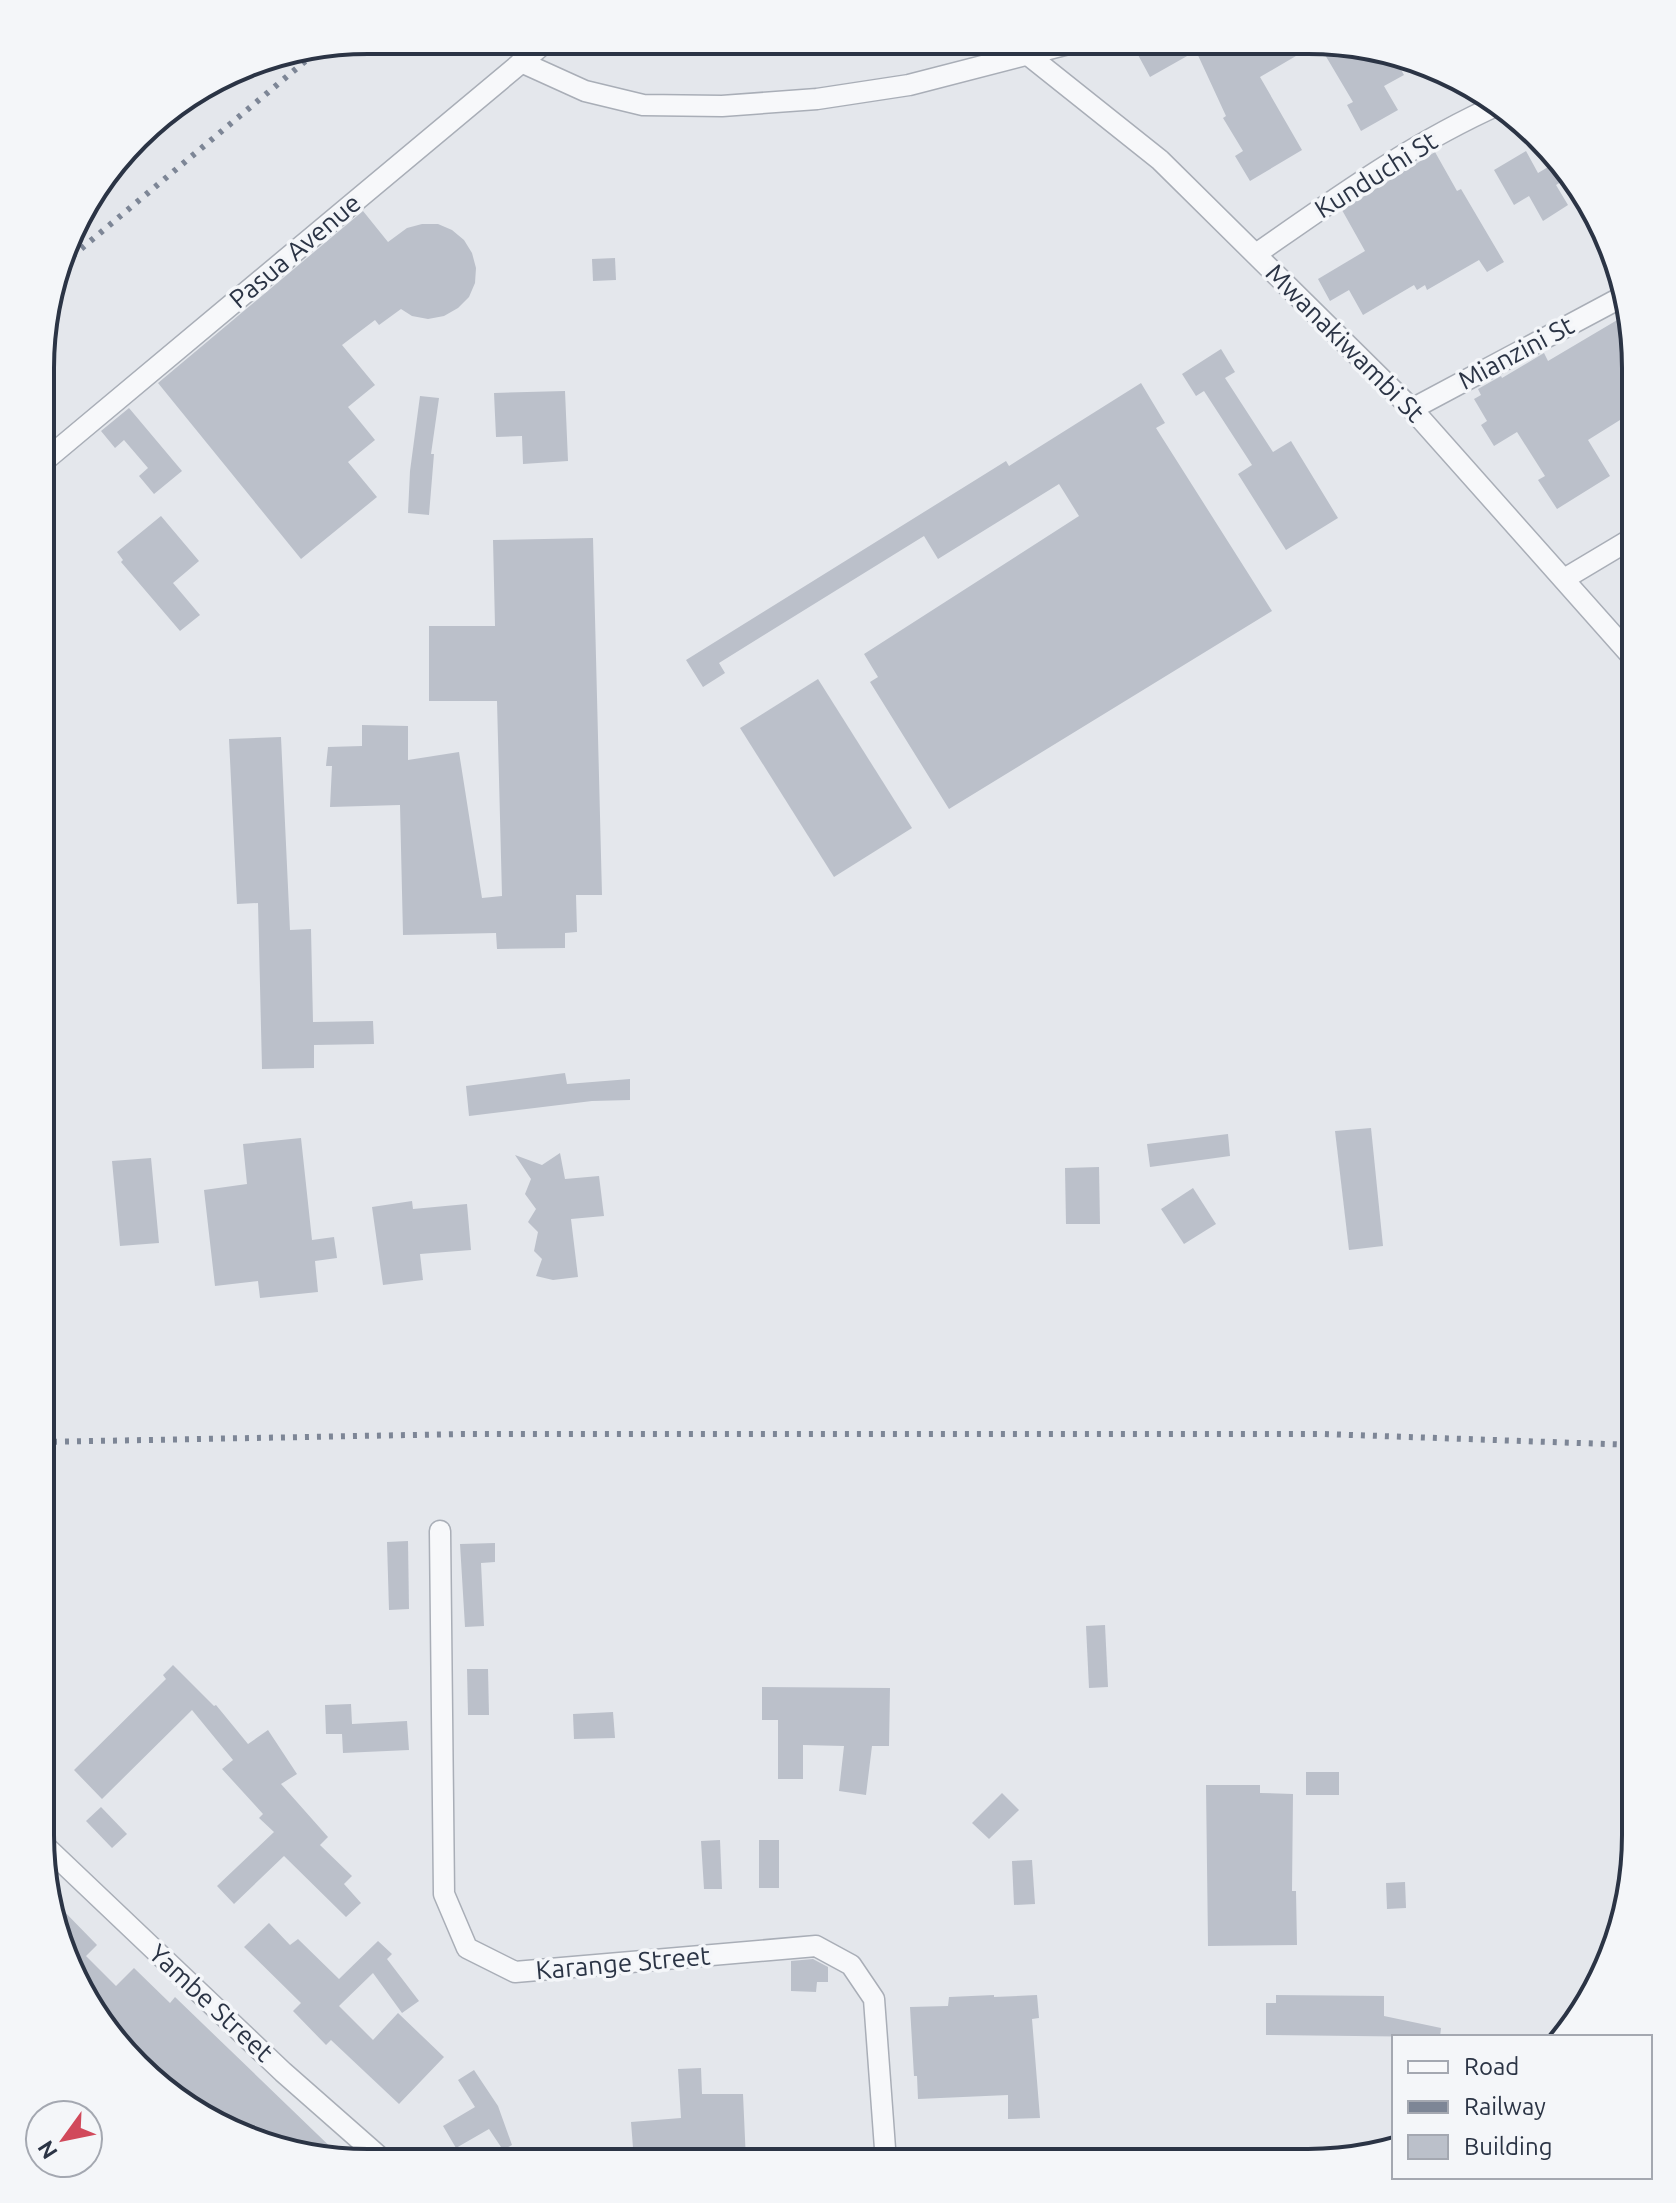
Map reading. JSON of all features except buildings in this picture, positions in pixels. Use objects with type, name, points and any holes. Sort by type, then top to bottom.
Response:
[{"type":"street","name":"Pasua Avenue","points":[[54,453],[531,54]]},
{"type":"street","points":[[521,62],[585,91],[643,105],[722,106],[817,99],[909,85],[1027,54]]},
{"type":"street","name":"Mwanakiwambi St","points":[[1027,54],[1160,160],[1256,254],[1412,409],[1622,645]]},
{"type":"street","name":"Kunduchi St","points":[[1256,254],[1360,181],[1463,120],[1487,110]]},
{"type":"street","name":"Mianzini St","points":[[1412,409],[1615,301]]},
{"type":"street","points":[[1564,579],[1622,544]]},
{"type":"street","name":"Karange Street","points":[[440,1531],[444,1894],[467,1948],[515,1972],[816,1946],[851,1965],[874,1999],[885,2149]]},
{"type":"street","name":"Yambe Street","points":[[55,1855],[283,2072],[370,2149]]},
{"type":"railway","points":[[76,253],[307,60]]},
{"type":"railway","points":[[54,1442],[464,1434],[1324,1434],[1622,1445]]}]
